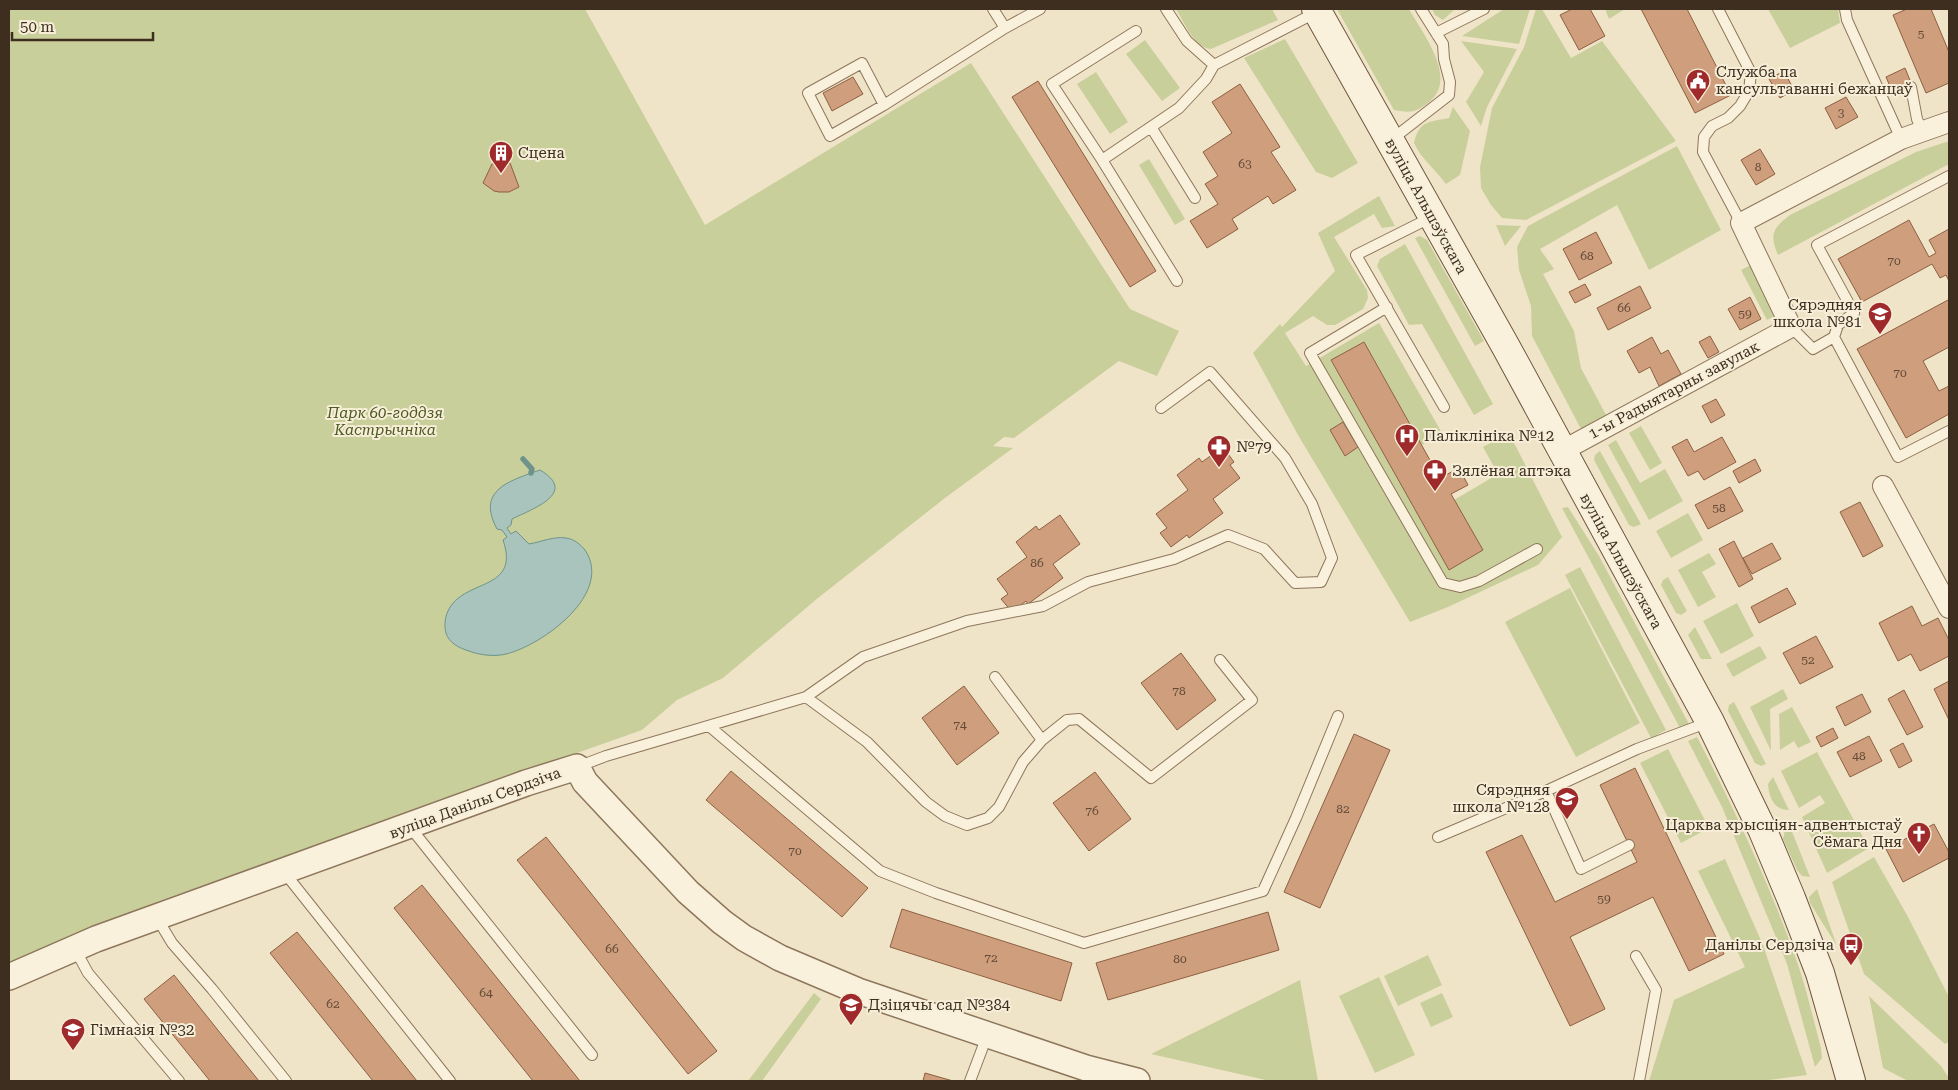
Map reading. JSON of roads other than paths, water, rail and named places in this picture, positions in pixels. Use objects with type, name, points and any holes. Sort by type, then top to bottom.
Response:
[{"type":"main road","name":"вуліца Альшэўскага","points":[[1317,10],[1433,216],[1710,722],[1763,831],[1791,898],[1820,973],[1851,1081]]},
{"type":"street","points":[[1791,327],[1741,223],[1901,139],[1949,122]]},
{"type":"street","name":"1-ы Радыятарны завулак","points":[[1562,451],[1791,327]]},
{"type":"street","points":[[1883,486],[1949,608]]},
{"type":"street","name":"вуліца Данілы Сердзіча","points":[[9,977],[157,917],[526,783],[577,767],[585,782],[688,892],[722,922],[744,938],[780,958],[858,992],[1127,1080]]},
{"type":"lane","points":[[993,9],[1005,28]]},
{"type":"lane","points":[[884,105],[862,63],[808,93],[830,136],[884,105],[1005,28],[1040,9]]},
{"type":"lane","points":[[1166,9],[1187,41],[1214,65]]},
{"type":"lane","points":[[1390,140],[1449,95],[1450,82],[1444,58],[1443,44],[1421,9]]},
{"type":"lane","points":[[1437,35],[1440,30],[1484,9]]},
{"type":"lane","points":[[1718,9],[1751,74],[1749,91],[1740,106],[1728,118],[1712,126],[1704,137],[1703,152],[1741,223]]},
{"type":"lane","points":[[1845,9],[1847,20],[1901,139]]},
{"type":"lane","points":[[1102,160],[1179,108],[1206,79],[1214,65],[1317,10]]},
{"type":"lane","points":[[1136,31],[1052,84],[1102,160],[1177,281]]},
{"type":"lane","points":[[1911,87],[1917,118],[1922,131]]},
{"type":"lane","points":[[1151,127],[1195,198]]},
{"type":"lane","points":[[1791,327],[1813,348],[1834,336],[1838,325],[1854,313],[1817,245],[1949,176]]},
{"type":"lane","points":[[1433,216],[1356,255],[1444,407]]},
{"type":"lane","points":[[1387,307],[1310,353],[1443,583],[1460,587],[1479,581],[1537,549]]},
{"type":"lane","points":[[1834,336],[1898,457],[1949,431]]},
{"type":"lane","points":[[577,767],[606,756],[806,697],[863,657],[967,621],[1043,606],[1088,582],[1174,560],[1228,534],[1264,549],[1295,583],[1321,582],[1332,558],[1312,504],[1285,458],[1210,372],[1161,408]]},
{"type":"lane","points":[[806,697],[867,742],[926,802],[946,816],[967,825],[988,818],[999,807],[1024,762],[1042,740],[1067,720],[1079,719],[1151,778],[1252,700],[1220,660]]},
{"type":"lane","points":[[995,677],[1042,740]]},
{"type":"lane","points":[[709,726],[880,871],[936,893],[1084,943],[1263,891],[1296,818],[1338,716]]},
{"type":"lane","points":[[1438,837],[1546,791],[1637,749],[1710,722]]},
{"type":"lane","points":[[1546,791],[1581,869],[1629,845]]},
{"type":"lane","points":[[409,826],[592,1055]]},
{"type":"lane","points":[[283,871],[450,1081]]},
{"type":"lane","points":[[157,917],[172,943],[212,989],[286,1081]]},
{"type":"lane","points":[[75,949],[88,972],[179,1081]]},
{"type":"lane","points":[[1636,956],[1656,990],[1639,1081]]},
{"type":"lane","points":[[970,1081],[988,1035]]},
{"type":"water","points":[[540,470],[551,478],[555,486],[554,493],[540,505],[512,519],[511,525],[507,528],[511,534],[516,531],[529,544],[552,538],[569,539],[577,542],[585,550],[591,566],[590,583],[583,599],[570,615],[555,628],[521,649],[502,655],[492,655],[477,654],[455,645],[447,637],[446,633],[445,622],[448,611],[455,601],[465,593],[488,583],[497,577],[504,568],[506,557],[503,540],[507,537],[502,530],[497,529],[492,516],[491,505],[493,496],[507,483]]},
{"type":"waterway","points":[[523,459],[532,469],[531,473]]},
{"type":"place","name":"Служба па кансультаванні бежанцаў","points":[[1698,102]]},
{"type":"place","name":"Сцена","points":[[501,174]]},
{"type":"place","name":"Сярэдняя школа №81","points":[[1880,335]]},
{"type":"place","name":"Паліклініка №12","points":[[1407,457]]},
{"type":"place","name":"№79","points":[[1219,468]]},
{"type":"place","name":"Зялёная аптэка","points":[[1435,492]]},
{"type":"place","name":"Сярэдняя школа №128","points":[[1567,820]]},
{"type":"place","name":"Царква хрысціян-адвентыстаў Сёмага Дня","points":[[1919,855]]},
{"type":"place","name":"Данілы Сердзіча","points":[[1851,966]]},
{"type":"place","name":"Дзіцячы сад №384","points":[[851,1026]]},
{"type":"place","name":"Гімназія №32","points":[[73,1051]]},
{"type":"park label","name":"Парк 60-годдзя Кастрычніка","points":[[385,422]]}]
